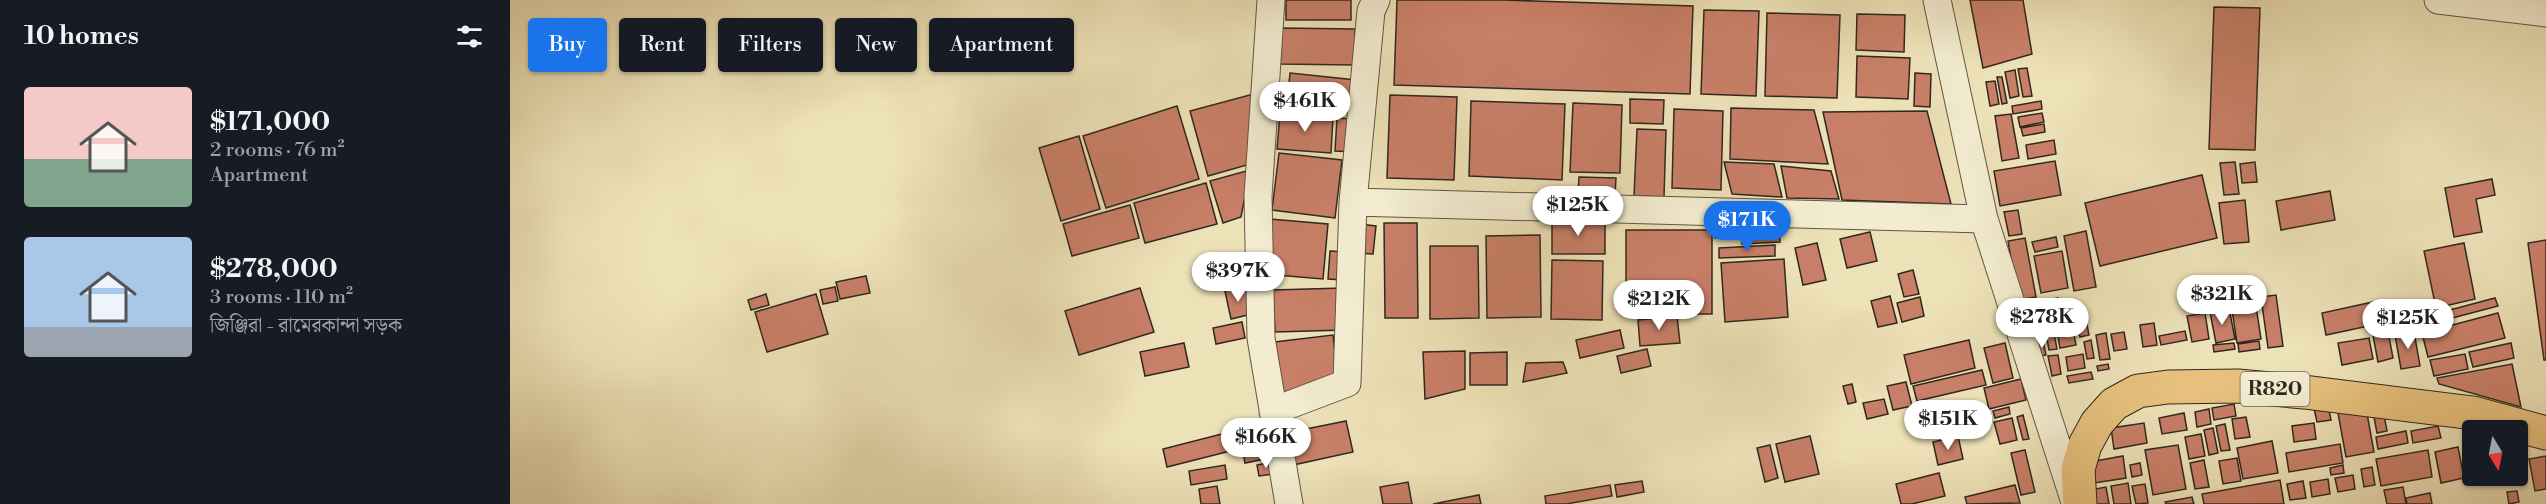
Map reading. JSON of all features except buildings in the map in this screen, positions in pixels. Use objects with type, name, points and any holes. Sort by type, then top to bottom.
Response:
[{"type":"main road","name":"R820","points":[[2080,504],[2078,469],[2085,445],[2097,423],[2114,404],[2138,391],[2168,387],[2238,386],[2304,392],[2473,413],[2546,433]]},
{"type":"street","points":[[1271,0],[1258,196],[1261,338],[1289,504]]},
{"type":"street","points":[[1273,411],[1347,383],[1353,202],[1371,11],[1376,0]]},
{"type":"street","points":[[1937,0],[1984,219],[2075,504]]},
{"type":"street","points":[[2438,0],[2546,13]]},
{"type":"street","points":[[1353,202],[1984,219]]}]
